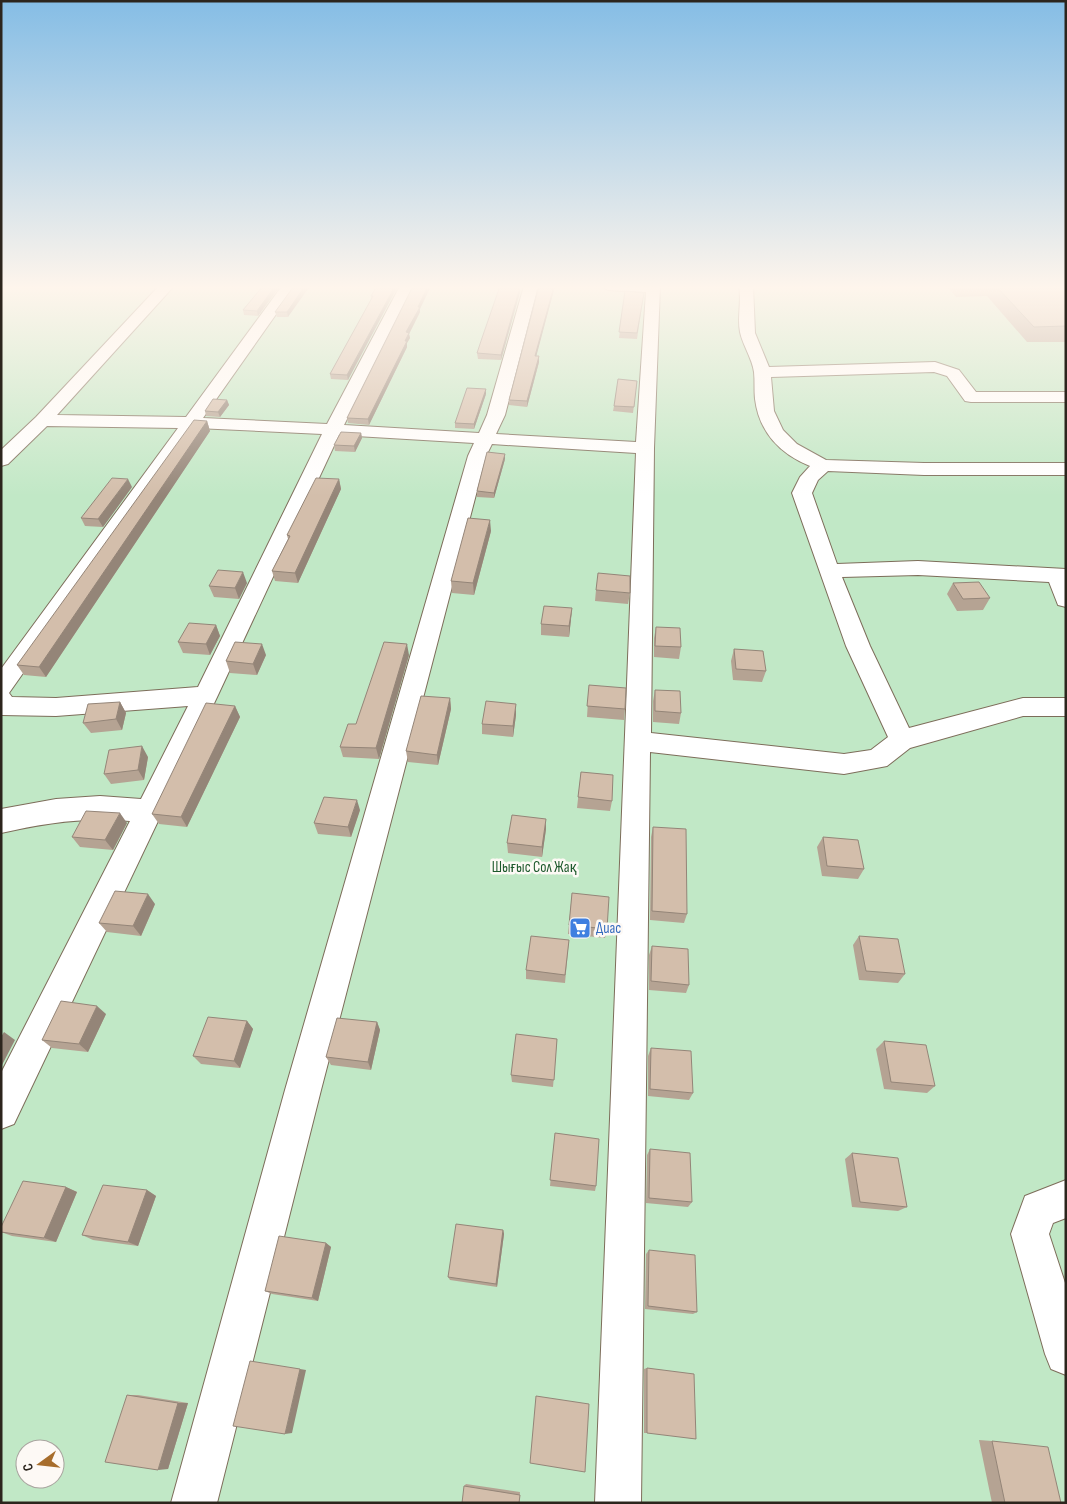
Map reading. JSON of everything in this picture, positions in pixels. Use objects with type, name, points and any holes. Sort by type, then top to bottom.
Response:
[{"type":"street","points":[[1,460],[42,421],[102,356]]},
{"type":"street","points":[[1,687],[238,356]]},
{"type":"street","points":[[1,1111],[206,695],[333,429],[371,356]]},
{"type":"street","points":[[194,1503],[301,1100],[460,517],[477,456],[496,415],[512,356]]},
{"type":"street","points":[[618,1503],[645,448],[650,356]]},
{"type":"street","points":[[758,356],[762,372],[763,398],[768,424],[779,440],[808,459],[823,464],[924,470],[1066,469]]},
{"type":"street","points":[[762,372],[935,367],[954,373],[971,397],[1066,397]]},
{"type":"street","points":[[42,421],[85,420],[333,429],[645,448]]},
{"type":"street","points":[[823,464],[810,477],[802,493],[858,646],[902,740]]},
{"type":"street","points":[[829,571],[918,568],[1062,576],[1066,600]]},
{"type":"street","points":[[1,700],[3,706],[56,707],[206,695]]},
{"type":"street","points":[[637,741],[844,764],[878,759],[902,740],[1023,708],[1066,707]]},
{"type":"street","points":[[1,821],[56,810],[100,807],[148,811]]},
{"type":"street","points":[[1066,1199],[1039,1210],[1030,1234],[1066,1354]]},
{"type":"green space","name":"Шығыс Сол Жақ","points":[[1,356],[1066,356],[1066,1503],[1,1503]]},
{"type":"building","points":[[340,356],[357,356],[347,375],[330,374]]},
{"type":"building","points":[[378,356],[399,356],[368,419],[347,418]]},
{"type":"building","points":[[521,356],[539,356],[527,401],[509,400]]},
{"type":"building","points":[[618,379],[637,381],[634,407],[614,406]]},
{"type":"building","points":[[467,388],[486,389],[474,424],[455,423]]},
{"type":"building","points":[[213,399],[227,400],[218,412],[205,411]]},
{"type":"building","points":[[194,420],[207,421],[39,667],[17,665]]},
{"type":"building","points":[[341,432],[361,433],[354,446],[334,445]]},
{"type":"building","points":[[487,452],[505,454],[494,493],[477,491]]},
{"type":"building","points":[[112,478],[128,479],[98,519],[81,518]]},
{"type":"building","points":[[316,478],[339,479],[295,573],[272,571],[290,536],[287,535]]},
{"type":"building","points":[[468,518],[490,520],[473,583],[451,581]]},
{"type":"building","points":[[218,570],[243,572],[235,588],[209,586]]},
{"type":"building","points":[[598,573],[630,576],[630,593],[596,590]]},
{"type":"building","points":[[979,582],[990,598],[963,599],[953,583]]},
{"type":"building","points":[[544,606],[572,608],[569,626],[541,624]]},
{"type":"building","points":[[189,623],[216,625],[206,644],[178,642]]},
{"type":"building","points":[[656,627],[680,628],[681,647],[655,646]]},
{"type":"building","points":[[235,642],[262,644],[253,664],[226,661]]},
{"type":"building","points":[[384,642],[407,644],[376,748],[340,747],[348,724],[356,724]]},
{"type":"building","points":[[734,649],[763,651],[766,671],[736,669]]},
{"type":"building","points":[[589,685],[626,688],[625,709],[587,706]]},
{"type":"building","points":[[655,690],[680,691],[681,713],[655,711]]},
{"type":"building","points":[[421,696],[450,698],[437,755],[406,751]]},
{"type":"building","points":[[486,701],[516,704],[513,726],[482,724]]},
{"type":"building","points":[[120,702],[116,719],[83,723],[88,704]]},
{"type":"building","points":[[206,703],[235,706],[181,817],[152,814]]},
{"type":"building","points":[[142,746],[138,770],[104,774],[109,750]]},
{"type":"building","points":[[581,772],[613,775],[612,801],[578,797]]},
{"type":"building","points":[[324,797],[357,800],[348,827],[314,823]]},
{"type":"building","points":[[86,811],[120,813],[105,840],[72,837]]},
{"type":"building","points":[[512,815],[546,819],[542,847],[507,843]]},
{"type":"building","points":[[653,827],[686,829],[687,914],[652,911]]},
{"type":"building","points":[[823,837],[858,840],[864,869],[827,866]]},
{"type":"building","points":[[115,891],[148,894],[133,926],[99,923]]},
{"type":"building","points":[[572,893],[609,897],[607,929],[569,925]]},
{"type":"building","points":[[531,936],[569,940],[565,975],[526,970]]},
{"type":"building","points":[[859,936],[898,939],[905,974],[866,971]]},
{"type":"building","points":[[652,946],[688,949],[689,985],[651,981]]},
{"type":"building","points":[[61,1001],[97,1006],[79,1044],[42,1040]]},
{"type":"building","points":[[208,1017],[247,1021],[234,1061],[193,1056]]},
{"type":"building","points":[[337,1018],[377,1022],[368,1062],[326,1057]]},
{"type":"building","points":[[516,1034],[557,1039],[554,1080],[511,1075]]},
{"type":"building","points":[[884,1041],[926,1045],[935,1086],[891,1082]]},
{"type":"building","points":[[651,1048],[691,1051],[693,1093],[650,1089]]},
{"type":"building","points":[[555,1133],[599,1139],[596,1186],[550,1180]]},
{"type":"building","points":[[650,1149],[690,1153],[692,1202],[649,1198]]},
{"type":"building","points":[[852,1153],[898,1158],[907,1207],[860,1202]]},
{"type":"building","points":[[23,1181],[66,1187],[44,1238],[1,1232],[1,1227]]},
{"type":"building","points":[[103,1185],[147,1190],[128,1242],[82,1235]]},
{"type":"building","points":[[456,1224],[503,1230],[496,1284],[448,1277]]},
{"type":"building","points":[[279,1236],[326,1243],[312,1298],[265,1291]]},
{"type":"building","points":[[649,1250],[695,1255],[697,1312],[648,1306]]},
{"type":"building","points":[[250,1361],[300,1369],[285,1434],[233,1426]]},
{"type":"building","points":[[647,1368],[694,1374],[696,1439],[647,1433]]},
{"type":"building","points":[[127,1395],[178,1403],[158,1470],[105,1462]]},
{"type":"building","points":[[536,1396],[589,1404],[585,1472],[530,1463]]},
{"type":"building","points":[[992,1441],[1048,1447],[1061,1503],[1005,1503]]},
{"type":"building","points":[[464,1486],[520,1495],[519,1503],[462,1503]]},
{"type":"place","name":"Диас","points":[[580,928]]}]
